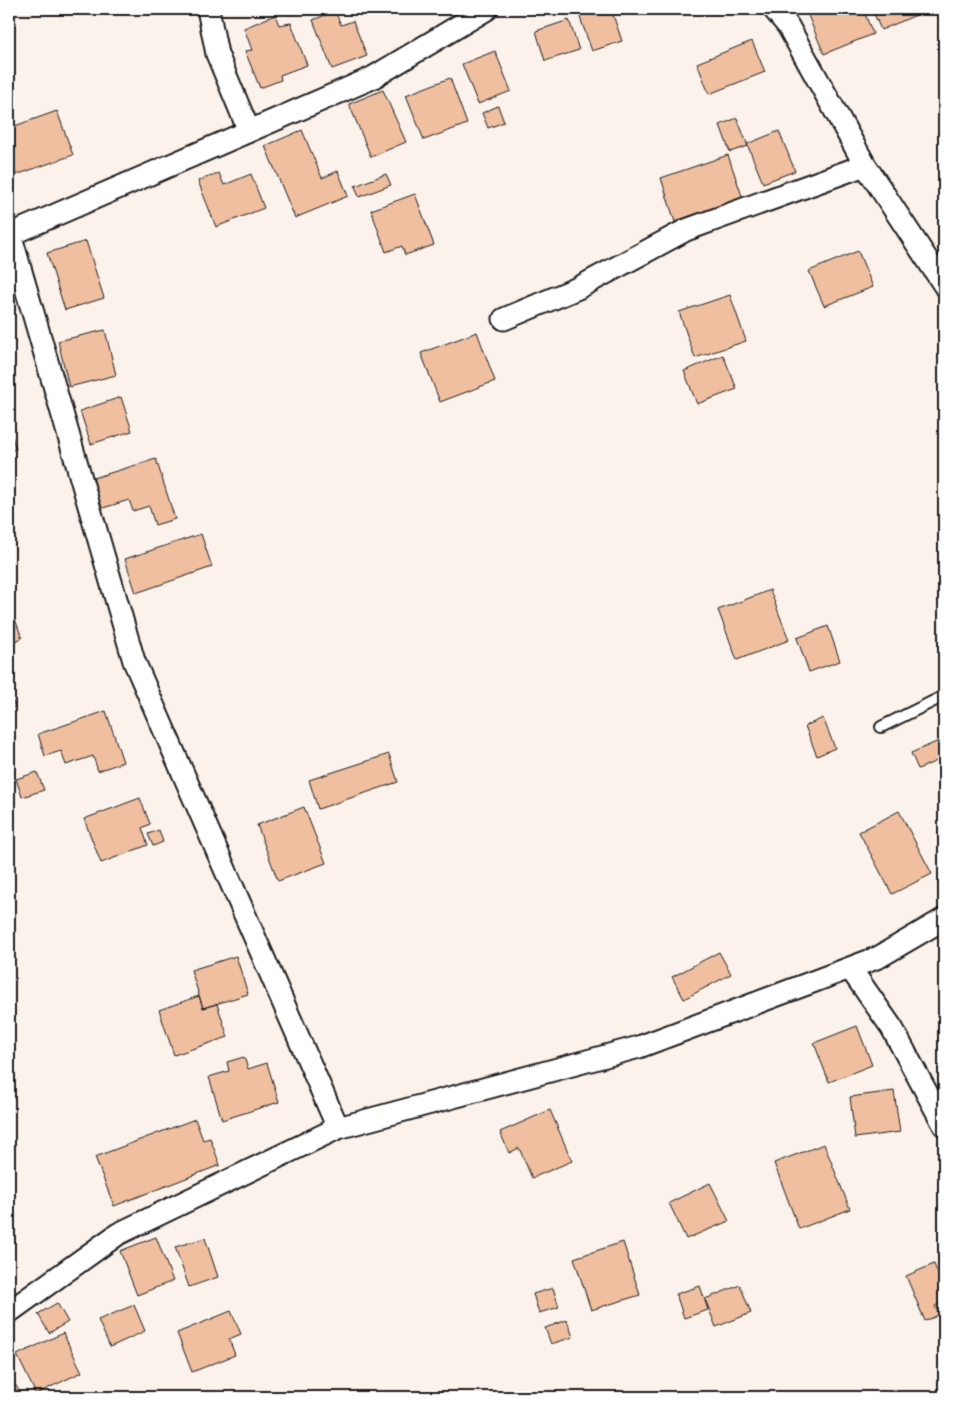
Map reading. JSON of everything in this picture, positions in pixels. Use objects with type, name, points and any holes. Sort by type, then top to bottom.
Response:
[{"type":"street","points":[[208,9],[217,54],[248,131]]},
{"type":"street","points":[[338,1128],[134,661],[9,233],[372,78],[487,9]]},
{"type":"street","points":[[774,9],[788,26],[865,165],[944,285]]},
{"type":"street","points":[[504,320],[578,288],[686,230],[865,165]]},
{"type":"street","points":[[9,1312],[118,1234],[338,1128],[639,1047],[879,956],[944,919]]},
{"type":"street","points":[[850,968],[892,1028],[944,1125]]},
{"type":"lane","points":[[881,727],[944,696]]},
{"type":"building","points":[[577,9],[611,9],[622,41],[592,51]]},
{"type":"building","points":[[817,9],[863,9],[873,34],[824,54],[807,13]]},
{"type":"building","points":[[872,9],[919,9],[921,13],[881,30]]},
{"type":"building","points":[[335,11],[341,25],[353,21],[367,56],[332,69],[313,20]]},
{"type":"building","points":[[275,15],[279,25],[291,23],[307,65],[280,75],[281,80],[260,88],[245,51],[252,50],[244,28]]},
{"type":"building","points":[[569,20],[579,50],[545,61],[536,31]]},
{"type":"building","points":[[752,41],[765,72],[709,94],[697,63]]},
{"type":"building","points":[[495,51],[511,91],[478,104],[462,64]]},
{"type":"building","points":[[450,78],[467,124],[424,140],[406,95]]},
{"type":"building","points":[[383,90],[406,142],[371,157],[349,104]]},
{"type":"building","points":[[498,106],[504,122],[488,128],[482,113]]},
{"type":"building","points":[[57,111],[73,155],[16,175],[9,155],[9,128]]},
{"type":"building","points":[[737,118],[748,146],[730,152],[720,125]]},
{"type":"building","points":[[302,130],[322,178],[338,171],[348,196],[295,218],[265,146]]},
{"type":"building","points":[[779,131],[795,171],[763,183],[747,144]]},
{"type":"building","points":[[728,155],[743,199],[675,222],[661,178]]},
{"type":"building","points":[[219,173],[224,185],[251,174],[264,208],[216,227],[198,181]]},
{"type":"building","points":[[386,174],[391,185],[359,197],[355,186]]},
{"type":"building","points":[[415,194],[434,245],[405,255],[402,246],[386,252],[371,210]]},
{"type":"building","points":[[86,241],[104,298],[65,310],[47,253]]},
{"type":"building","points":[[858,251],[873,287],[824,306],[809,271]]},
{"type":"building","points":[[730,295],[746,341],[695,358],[679,312]]},
{"type":"building","points":[[105,330],[116,375],[69,387],[58,341]]},
{"type":"building","points":[[477,332],[495,381],[440,402],[421,353]]},
{"type":"building","points":[[723,355],[737,389],[697,404],[684,371]]},
{"type":"building","points":[[121,397],[132,431],[91,444],[80,411]]},
{"type":"building","points":[[9,427],[16,449],[9,451]]},
{"type":"building","points":[[156,459],[175,519],[155,525],[149,506],[133,511],[129,500],[100,509],[90,479]]},
{"type":"building","points":[[201,534],[212,567],[136,593],[125,559]]},
{"type":"building","points":[[770,590],[789,640],[737,660],[718,610]]},
{"type":"building","points":[[15,619],[22,638],[9,644],[9,621]]},
{"type":"building","points":[[828,626],[840,661],[809,672],[797,638]]},
{"type":"building","points":[[9,691],[15,707],[9,710]]},
{"type":"building","points":[[106,711],[123,762],[98,771],[93,756],[66,765],[61,751],[45,756],[38,734]]},
{"type":"building","points":[[823,718],[835,748],[817,756],[805,726]]},
{"type":"building","points":[[941,740],[944,748],[944,758],[918,769],[911,753]]},
{"type":"building","points":[[389,754],[398,782],[318,809],[309,780]]},
{"type":"building","points":[[37,772],[44,790],[22,797],[16,779]]},
{"type":"building","points":[[140,798],[150,824],[142,828],[148,845],[101,863],[84,819]]},
{"type":"building","points":[[304,807],[326,863],[278,881],[257,825]]},
{"type":"building","points":[[899,811],[932,874],[892,894],[859,832]]},
{"type":"building","points":[[159,830],[163,842],[153,846],[148,834]]},
{"type":"building","points":[[719,952],[731,974],[684,999],[672,977]]},
{"type":"building","points":[[236,956],[248,994],[203,1008],[191,970]]},
{"type":"building","points":[[199,996],[203,1008],[217,1004],[228,1037],[174,1055],[159,1010]]},
{"type":"building","points":[[857,1026],[872,1065],[829,1082],[814,1043]]},
{"type":"building","points":[[244,1057],[248,1069],[267,1063],[279,1102],[222,1120],[209,1077],[229,1071],[227,1062]]},
{"type":"building","points":[[894,1091],[900,1132],[855,1138],[850,1097]]},
{"type":"building","points":[[550,1110],[572,1161],[532,1178],[519,1148],[509,1153],[500,1132]]},
{"type":"building","points":[[195,1119],[203,1140],[210,1138],[220,1165],[114,1206],[95,1157]]},
{"type":"building","points":[[824,1144],[850,1209],[799,1229],[774,1163]]},
{"type":"building","points":[[710,1183],[729,1221],[686,1239],[669,1203]]},
{"type":"building","points":[[156,1237],[173,1281],[137,1295],[120,1251]]},
{"type":"building","points":[[205,1238],[218,1277],[189,1287],[175,1247]]},
{"type":"building","points":[[623,1242],[640,1295],[591,1310],[574,1258]]},
{"type":"building","points":[[934,1264],[944,1289],[944,1302],[935,1306],[939,1315],[925,1321],[906,1276]]},
{"type":"building","points":[[740,1285],[751,1313],[716,1327],[705,1299]]},
{"type":"building","points":[[700,1286],[708,1310],[684,1318],[676,1294]]},
{"type":"building","points":[[553,1288],[559,1307],[539,1313],[533,1294]]},
{"type":"building","points":[[57,1303],[68,1322],[49,1333],[38,1314]]},
{"type":"building","points":[[134,1305],[145,1331],[110,1347],[98,1320]]},
{"type":"building","points":[[231,1311],[241,1334],[229,1339],[235,1355],[192,1372],[177,1333]]},
{"type":"building","points":[[567,1320],[573,1337],[551,1344],[545,1328]]},
{"type":"building","points":[[63,1333],[82,1372],[36,1394],[17,1355]]},
{"type":"building","points":[[9,1375],[23,1397],[9,1397]]}]
